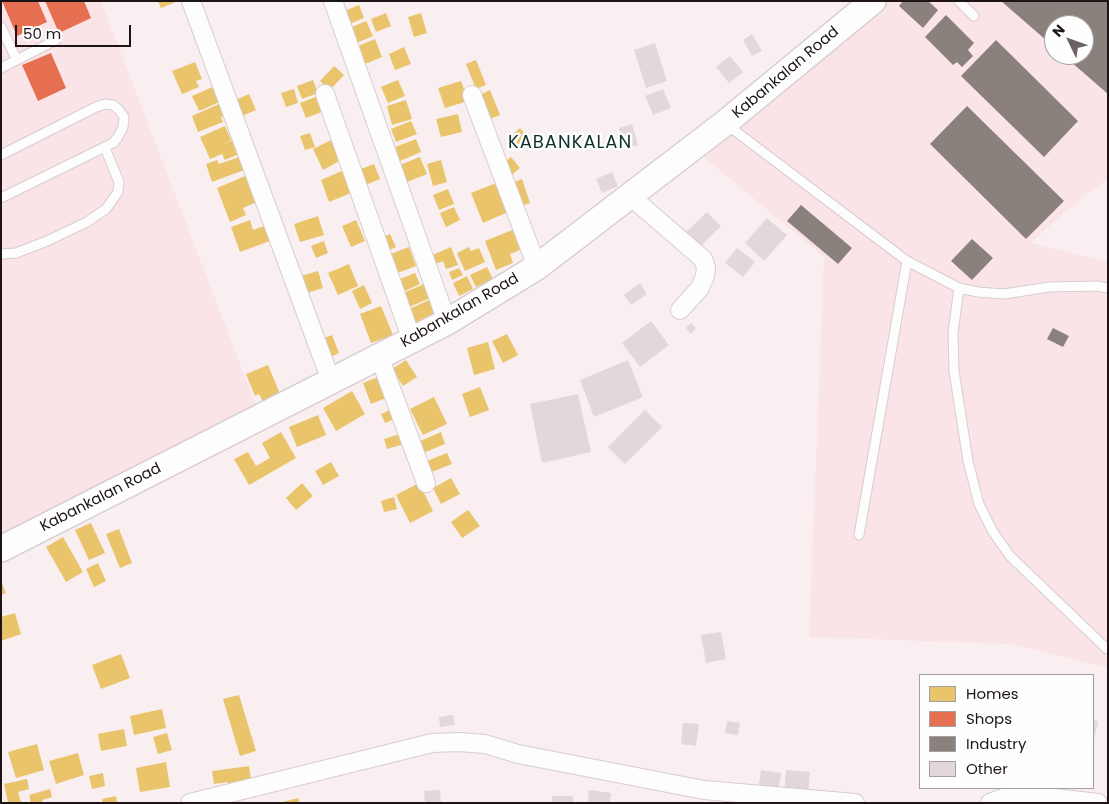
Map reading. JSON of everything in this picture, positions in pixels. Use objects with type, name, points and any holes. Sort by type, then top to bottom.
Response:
[{"type":"street","points":[[191,1],[330,381]]},
{"type":"street","points":[[333,1],[447,322]]},
{"type":"street","name":"Kabankalan Road","points":[[1,549],[447,322],[537,267],[725,123],[873,1]]},
{"type":"street","points":[[325,94],[412,340]]},
{"type":"street","points":[[472,95],[537,267]]},
{"type":"street","points":[[630,196],[703,260],[706,267],[705,276],[700,288],[680,310]]},
{"type":"street","points":[[379,356],[426,483]]},
{"type":"street","points":[[190,803],[432,744],[458,742],[486,744],[518,754],[704,790],[855,803]]},
{"type":"street","points":[[990,803],[1009,796],[1028,795],[1098,803]]},
{"type":"lane","points":[[959,1],[974,16]]},
{"type":"lane","points":[[1,27],[17,60]]},
{"type":"lane","points":[[1,68],[56,40]]},
{"type":"lane","points":[[1,155],[105,104],[113,105],[124,117],[123,127],[118,136],[105,148],[1,198]]},
{"type":"lane","points":[[725,123],[907,261],[959,288],[1004,294],[1049,287],[1097,286],[1108,288]]},
{"type":"lane","points":[[1,254],[16,253],[47,241],[87,222],[106,209],[118,192],[119,182],[105,148]]},
{"type":"lane","points":[[859,535],[907,261]]},
{"type":"lane","points":[[959,288],[953,334],[954,371],[968,461],[979,504],[993,532],[1010,556],[1107,649]]},
{"type":"shaded area","points":[[1,1],[101,1],[257,408],[1,541]]},
{"type":"shaded area","points":[[881,1],[1108,1],[1108,179],[1068,209],[1031,243],[1108,262],[1108,668],[1011,644],[809,637],[824,257],[699,153]]},
{"type":"building: Homes","points":[[158,1],[178,1],[161,8]]},
{"type":"building: Homes","points":[[359,5],[364,18],[347,25],[342,12]]},
{"type":"building: Homes","points":[[386,13],[391,26],[376,32],[371,19]]},
{"type":"building: Homes","points":[[421,13],[427,33],[414,37],[408,17]]},
{"type":"building: Homes","points":[[366,21],[373,36],[352,45],[345,30]]},
{"type":"building: Homes","points":[[375,39],[382,57],[360,66],[353,48]]},
{"type":"building: Homes","points":[[404,47],[411,64],[395,70],[389,54]]},
{"type":"building: Homes","points":[[476,60],[486,85],[476,89],[466,64]]},
{"type":"building: Homes","points":[[195,62],[202,79],[196,81],[199,87],[182,94],[172,71]]},
{"type":"building: Homes","points":[[334,66],[344,75],[330,90],[320,81]]},
{"type":"building: Homes","points":[[313,80],[318,93],[302,99],[297,86]]},
{"type":"building: Homes","points":[[398,80],[405,96],[388,103],[381,87]]},
{"type":"building: Homes","points":[[461,81],[468,101],[445,108],[438,88]]},
{"type":"building: Homes","points":[[217,85],[224,100],[199,111],[192,96]]},
{"type":"building: Homes","points":[[294,89],[298,103],[286,107],[281,93]]},
{"type":"building: Homes","points":[[490,90],[500,115],[490,119],[480,95]]},
{"type":"building: Homes","points":[[249,94],[256,110],[242,116],[236,100]]},
{"type":"building: Homes","points":[[318,96],[324,111],[306,118],[300,103]]},
{"type":"building: Homes","points":[[406,100],[412,119],[392,125],[387,106]]},
{"type":"building: Homes","points":[[219,104],[224,116],[221,117],[223,122],[198,132],[192,116]]},
{"type":"building: Homes","points":[[458,114],[462,132],[441,137],[436,119]]},
{"type":"building: Homes","points":[[411,121],[417,134],[396,142],[391,129]]},
{"type":"building: Homes","points":[[225,126],[231,140],[223,144],[233,140],[239,154],[225,160],[222,154],[210,159],[200,137]]},
{"type":"building: Homes","points":[[520,128],[530,140],[518,149],[509,137]]},
{"type":"building: Homes","points":[[310,133],[315,147],[305,150],[300,136]]},
{"type":"building: Homes","points":[[416,139],[421,152],[400,161],[395,147]]},
{"type":"building: Homes","points":[[331,140],[341,160],[323,170],[313,149]]},
{"type":"building: Homes","points":[[239,157],[244,170],[212,182],[206,164],[217,160],[219,164]]},
{"type":"building: Homes","points":[[420,157],[427,174],[407,182],[400,165]]},
{"type":"building: Homes","points":[[511,157],[520,168],[510,176],[501,165]]},
{"type":"building: Homes","points":[[441,160],[447,182],[433,186],[427,164]]},
{"type":"building: Homes","points":[[374,164],[380,179],[363,186],[356,171]]},
{"type":"building: Homes","points":[[342,171],[351,193],[329,202],[321,180]]},
{"type":"building: Homes","points":[[250,174],[261,200],[243,208],[246,215],[230,222],[217,188]]},
{"type":"building: Homes","points":[[522,179],[530,203],[518,207],[510,184]]},
{"type":"building: Homes","points":[[496,183],[508,212],[483,223],[471,193]]},
{"type":"building: Homes","points":[[448,189],[454,204],[439,210],[433,195]]},
{"type":"building: Homes","points":[[454,207],[460,220],[446,227],[440,213]]},
{"type":"building: Homes","points":[[318,216],[324,235],[300,242],[294,224]]},
{"type":"building: Homes","points":[[250,220],[253,230],[264,226],[270,241],[240,252],[231,227]]},
{"type":"building: Homes","points":[[356,220],[365,241],[351,247],[342,226]]},
{"type":"building: Homes","points":[[515,229],[522,249],[510,254],[513,263],[496,270],[485,241]]},
{"type":"building: Homes","points":[[390,234],[396,247],[385,252],[379,239]]},
{"type":"building: Homes","points":[[324,241],[328,253],[316,258],[311,246]]},
{"type":"building: Homes","points":[[409,247],[416,266],[395,274],[388,255]]},
{"type":"building: Homes","points":[[451,247],[458,265],[446,269],[443,261],[433,265],[430,256]]},
{"type":"building: Homes","points":[[469,247],[471,251],[479,248],[485,262],[465,271],[457,253]]},
{"type":"building: Homes","points":[[349,264],[358,286],[338,295],[328,273]]},
{"type":"building: Homes","points":[[487,267],[493,279],[476,287],[470,275]]},
{"type":"building: Homes","points":[[459,268],[463,275],[452,280],[449,272]]},
{"type":"building: Homes","points":[[318,271],[323,288],[304,294],[298,277]]},
{"type":"building: Homes","points":[[415,273],[420,284],[405,291],[400,279]]},
{"type":"building: Homes","points":[[467,276],[473,289],[459,296],[453,283]]},
{"type":"building: Homes","points":[[424,284],[430,298],[407,308],[401,294]]},
{"type":"building: Homes","points":[[364,285],[372,303],[360,309],[352,291]]},
{"type":"building: Homes","points":[[429,300],[436,317],[412,327],[405,311]]},
{"type":"building: Homes","points":[[381,306],[393,335],[371,343],[360,314]]},
{"type":"building: Homes","points":[[507,334],[518,355],[503,363],[492,341]]},
{"type":"building: Homes","points":[[332,335],[339,353],[326,359],[319,340]]},
{"type":"building: Homes","points":[[488,342],[495,369],[474,375],[467,348]]},
{"type":"building: Homes","points":[[406,360],[417,377],[403,386],[392,369]]},
{"type":"building: Homes","points":[[268,365],[280,394],[263,402],[259,394],[255,396],[246,374]]},
{"type":"building: Homes","points":[[383,375],[391,396],[371,404],[363,383]]},
{"type":"building: Homes","points":[[480,387],[489,410],[470,417],[462,394]]},
{"type":"building: Homes","points":[[352,391],[365,414],[336,431],[323,408]]},
{"type":"building: Homes","points":[[434,397],[447,424],[423,435],[410,409]]},
{"type":"building: Homes","points":[[392,409],[397,418],[385,423],[381,414]]},
{"type":"building: Homes","points":[[318,415],[326,435],[297,447],[289,427]]},
{"type":"building: Homes","points":[[281,432],[296,458],[249,485],[234,459],[248,452],[256,466],[270,458],[262,443]]},
{"type":"building: Homes","points":[[441,432],[445,444],[423,453],[418,442]]},
{"type":"building: Homes","points":[[400,434],[404,444],[387,449],[384,439]]},
{"type":"building: Homes","points":[[447,453],[452,464],[429,473],[424,462]]},
{"type":"building: Homes","points":[[331,462],[339,476],[323,485],[315,471]]},
{"type":"building: Homes","points":[[451,478],[460,494],[441,504],[433,488]]},
{"type":"building: Homes","points":[[302,483],[313,496],[296,510],[286,498]]},
{"type":"building: Homes","points":[[419,483],[433,511],[410,523],[396,495]]},
{"type":"building: Homes","points":[[394,497],[397,509],[384,512],[381,501]]},
{"type":"building: Homes","points":[[468,510],[480,526],[462,538],[451,522]]},
{"type":"building: Homes","points":[[91,523],[105,553],[89,560],[75,530]]},
{"type":"building: Homes","points":[[119,529],[132,563],[120,568],[106,534]]},
{"type":"building: Homes","points":[[63,537],[83,572],[66,582],[46,547]]},
{"type":"building: Homes","points":[[98,563],[106,581],[94,587],[86,569]]},
{"type":"building: Homes","points":[[1,581],[6,593],[1,595]]},
{"type":"building: Homes","points":[[15,613],[21,634],[1,641],[1,617]]},
{"type":"building: Homes","points":[[121,654],[130,678],[101,689],[92,665]]},
{"type":"building: Homes","points":[[239,695],[256,751],[240,756],[223,699]]},
{"type":"building: Homes","points":[[162,709],[166,728],[134,735],[130,716]]},
{"type":"building: Homes","points":[[124,729],[127,746],[101,751],[98,734]]},
{"type":"building: Homes","points":[[167,733],[172,750],[158,754],[153,737]]},
{"type":"building: Homes","points":[[37,744],[44,770],[16,778],[8,752]]},
{"type":"building: Homes","points":[[78,753],[84,775],[56,784],[49,761]]},
{"type":"building: Homes","points":[[166,762],[170,787],[140,792],[136,768]]},
{"type":"building: Homes","points":[[249,766],[252,785],[229,788],[228,782],[214,784],[212,771]]},
{"type":"building: Homes","points":[[103,773],[105,786],[92,789],[89,776]]},
{"type":"building: Homes","points":[[27,779],[29,789],[18,792],[21,802],[8,803],[4,784]]},
{"type":"building: Homes","points":[[50,789],[52,797],[42,800],[43,803],[31,803],[29,795]]},
{"type":"building: Homes","points":[[116,796],[117,803],[103,803],[102,799]]},
{"type":"building: Homes","points":[[298,798],[300,803],[283,803],[283,802]]},
{"type":"building: Shops","points":[[2,1],[38,1],[47,22],[17,36]]},
{"type":"building: Shops","points":[[45,1],[84,1],[91,18],[59,33]]},
{"type":"building: Shops","points":[[51,53],[66,88],[38,101],[22,65]]},
{"type":"building: Industry","points":[[903,1],[928,1],[938,10],[923,28],[899,6]]},
{"type":"building: Industry","points":[[1001,1],[1108,1],[1108,94],[1075,65],[1094,65],[1094,15],[1044,15],[1044,38]]},
{"type":"building: Industry","points":[[946,15],[974,43],[968,50],[973,56],[962,67],[957,62],[953,65],[925,37]]},
{"type":"building: Industry","points":[[996,40],[1078,121],[1044,157],[961,76]]},
{"type":"building: Industry","points":[[967,106],[1064,201],[1026,239],[930,144]]},
{"type":"building: Industry","points":[[801,205],[852,248],[838,264],[787,221]]},
{"type":"building: Industry","points":[[972,239],[993,258],[972,280],[951,261]]},
{"type":"building: Industry","points":[[1053,328],[1069,336],[1063,347],[1047,339]]},
{"type":"building: Other","points":[[752,34],[762,51],[752,56],[743,40]]},
{"type":"building: Other","points":[[655,43],[667,81],[646,88],[634,50]]},
{"type":"building: Other","points":[[730,56],[743,72],[729,83],[716,67]]},
{"type":"building: Other","points":[[663,89],[671,108],[653,115],[645,96]]},
{"type":"building: Other","points":[[632,124],[638,145],[625,148],[619,128]]},
{"type":"building: Other","points":[[612,172],[618,186],[602,193],[596,179]]},
{"type":"building: Other","points":[[707,212],[721,226],[700,247],[686,232]]},
{"type":"building: Other","points":[[767,218],[787,235],[764,261],[745,243]]},
{"type":"building: Other","points":[[737,248],[755,262],[743,277],[725,263]]},
{"type":"building: Other","points":[[640,283],[647,294],[631,305],[624,295]]},
{"type":"building: Other","points":[[651,321],[669,345],[640,367],[622,343]]},
{"type":"building: Other","points":[[691,323],[696,328],[691,334],[686,328]]},
{"type":"building: Other","points":[[628,360],[643,397],[594,417],[580,380]]},
{"type":"building: Other","points":[[578,394],[591,452],[542,463],[530,404]]},
{"type":"building: Other","points":[[645,410],[662,427],[625,464],[608,447]]},
{"type":"building: Other","points":[[721,632],[726,659],[706,663],[701,635]]},
{"type":"building: Other","points":[[453,715],[455,725],[440,727],[439,717]]},
{"type":"building: Other","points":[[1094,720],[1098,721],[1094,739]]},
{"type":"building: Other","points":[[727,721],[740,723],[738,735],[725,733]]},
{"type":"building: Other","points":[[683,723],[699,724],[696,746],[681,744]]},
{"type":"building: Other","points":[[761,770],[781,773],[778,793],[758,790]]},
{"type":"building: Other","points":[[786,770],[810,772],[808,796],[784,794]]},
{"type":"building: Other","points":[[440,790],[441,803],[425,803],[424,791]]},
{"type":"building: Other","points":[[589,790],[611,793],[610,803],[588,803]]},
{"type":"building: Other","points":[[552,796],[573,796],[573,803],[552,803]]},
{"type":"district","name":"KABANKALAN","points":[[570,143]]}]
